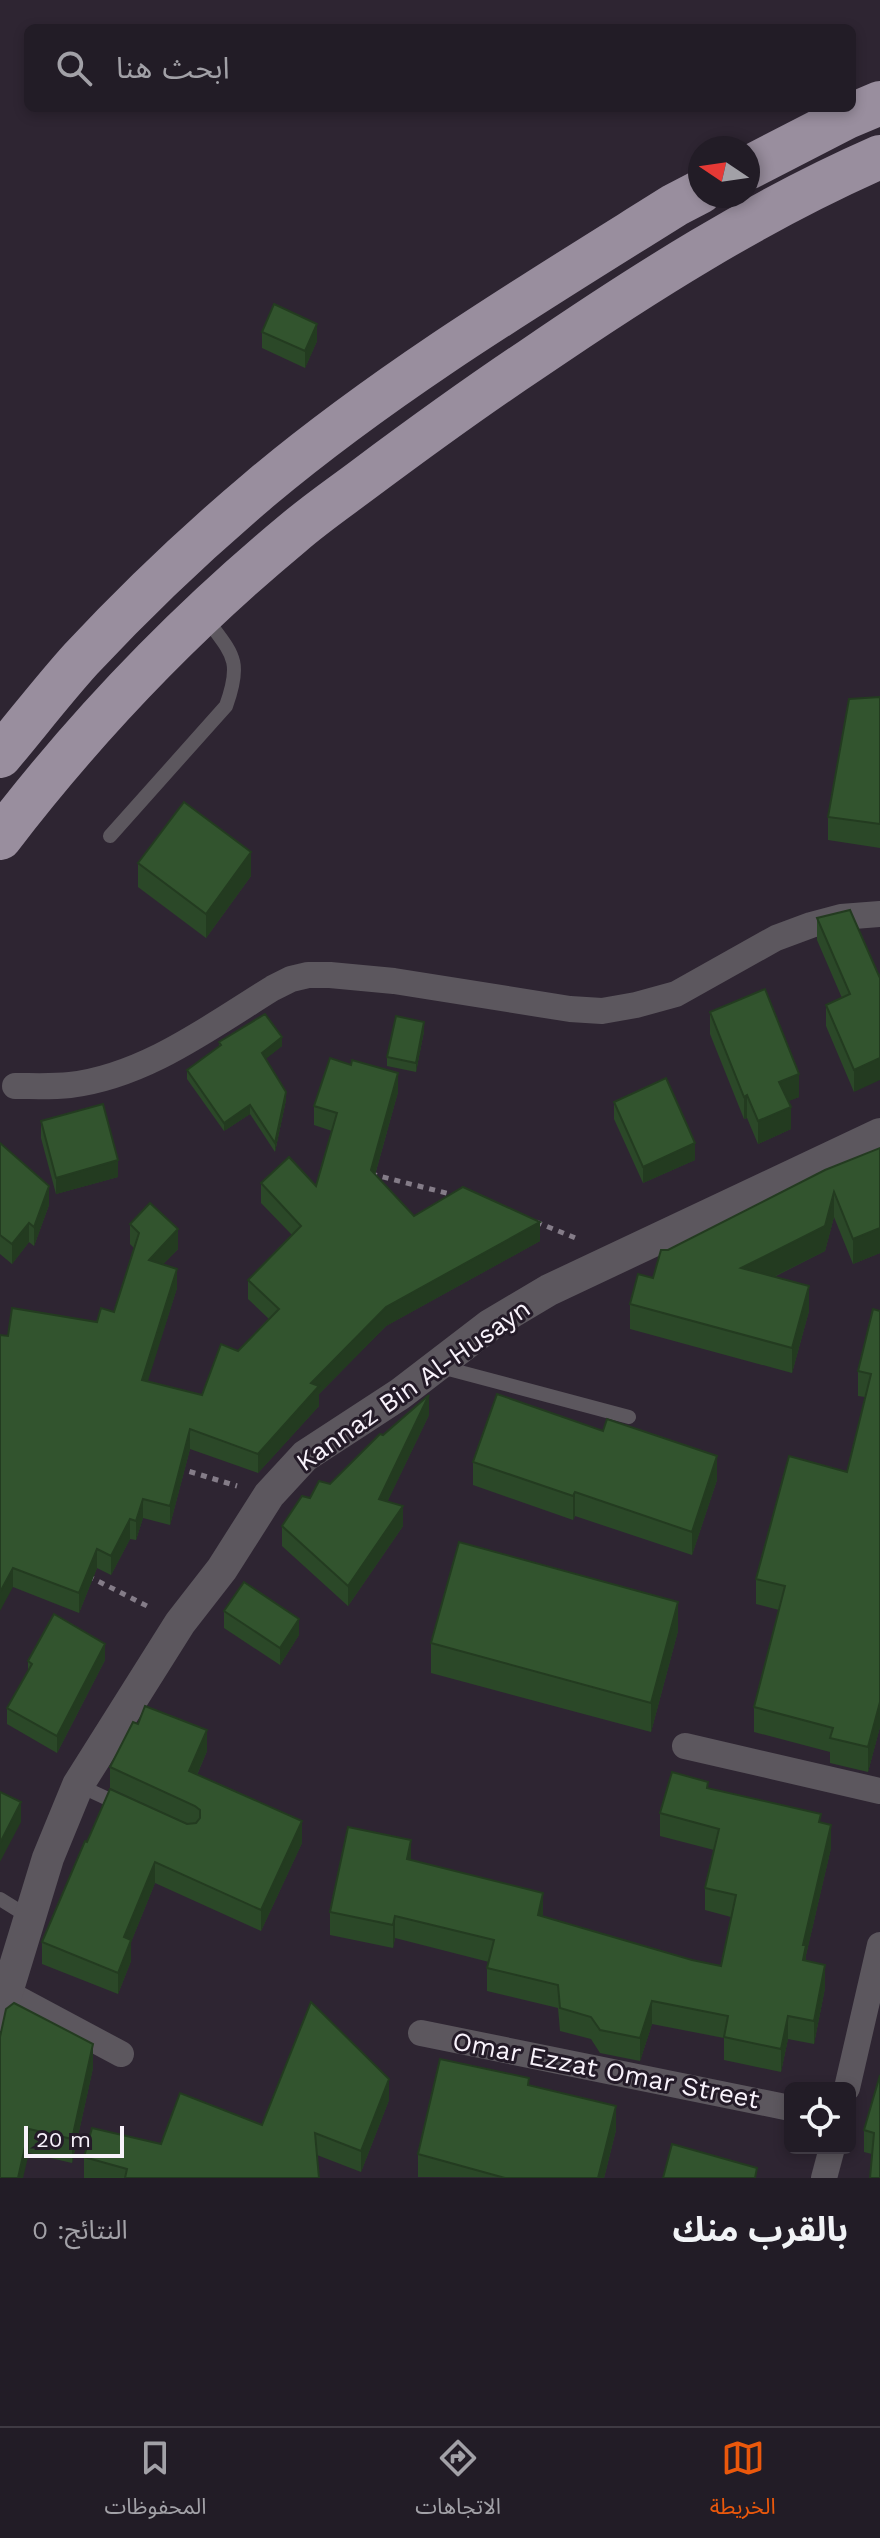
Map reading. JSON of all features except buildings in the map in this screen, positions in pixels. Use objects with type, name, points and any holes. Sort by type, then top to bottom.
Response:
[{"type":"highway","points":[[760,162],[880,103]]},
{"type":"highway","points":[[0,838],[37,789],[202,614],[293,532],[457,410],[587,322],[719,240],[839,175],[880,157]]},
{"type":"highway","points":[[0,756],[80,660],[167,573],[273,479],[365,406],[479,327],[688,199]]},
{"type":"street","points":[[15,1086],[70,1085],[128,1071],[162,1055],[273,988],[308,975],[394,981],[570,1009],[602,1011],[676,994],[776,938],[811,925],[841,917],[880,914]]},
{"type":"street","name":"Kannaz Bin Al-Husayn","points":[[5,1988],[48,1858],[78,1785],[180,1623],[222,1569],[269,1495],[305,1456],[400,1394],[490,1325],[549,1290],[880,1134]]},
{"type":"street","points":[[685,1746],[880,1791]]},
{"type":"street","points":[[848,2082],[880,1945]]},
{"type":"street","points":[[5,1988],[121,2054]]},
{"type":"street","name":"Omar Ezzat Omar Street","points":[[421,2033],[784,2107]]},
{"type":"street","points":[[824,2178],[830,2154]]},
{"type":"lane","points":[[110,836],[226,706],[234,683],[234,657],[202,614]]},
{"type":"lane","points":[[437,1366],[629,1417]]},
{"type":"lane","points":[[78,1785],[134,1811]]},
{"type":"lane","points":[[0,1899],[29,1917]]},
{"type":"path","points":[[370,1174],[468,1198]]},
{"type":"path","points":[[522,1216],[620,1255]]},
{"type":"path","points":[[167,1464],[269,1495]]},
{"type":"path","points":[[81,1573],[180,1623]]}]
